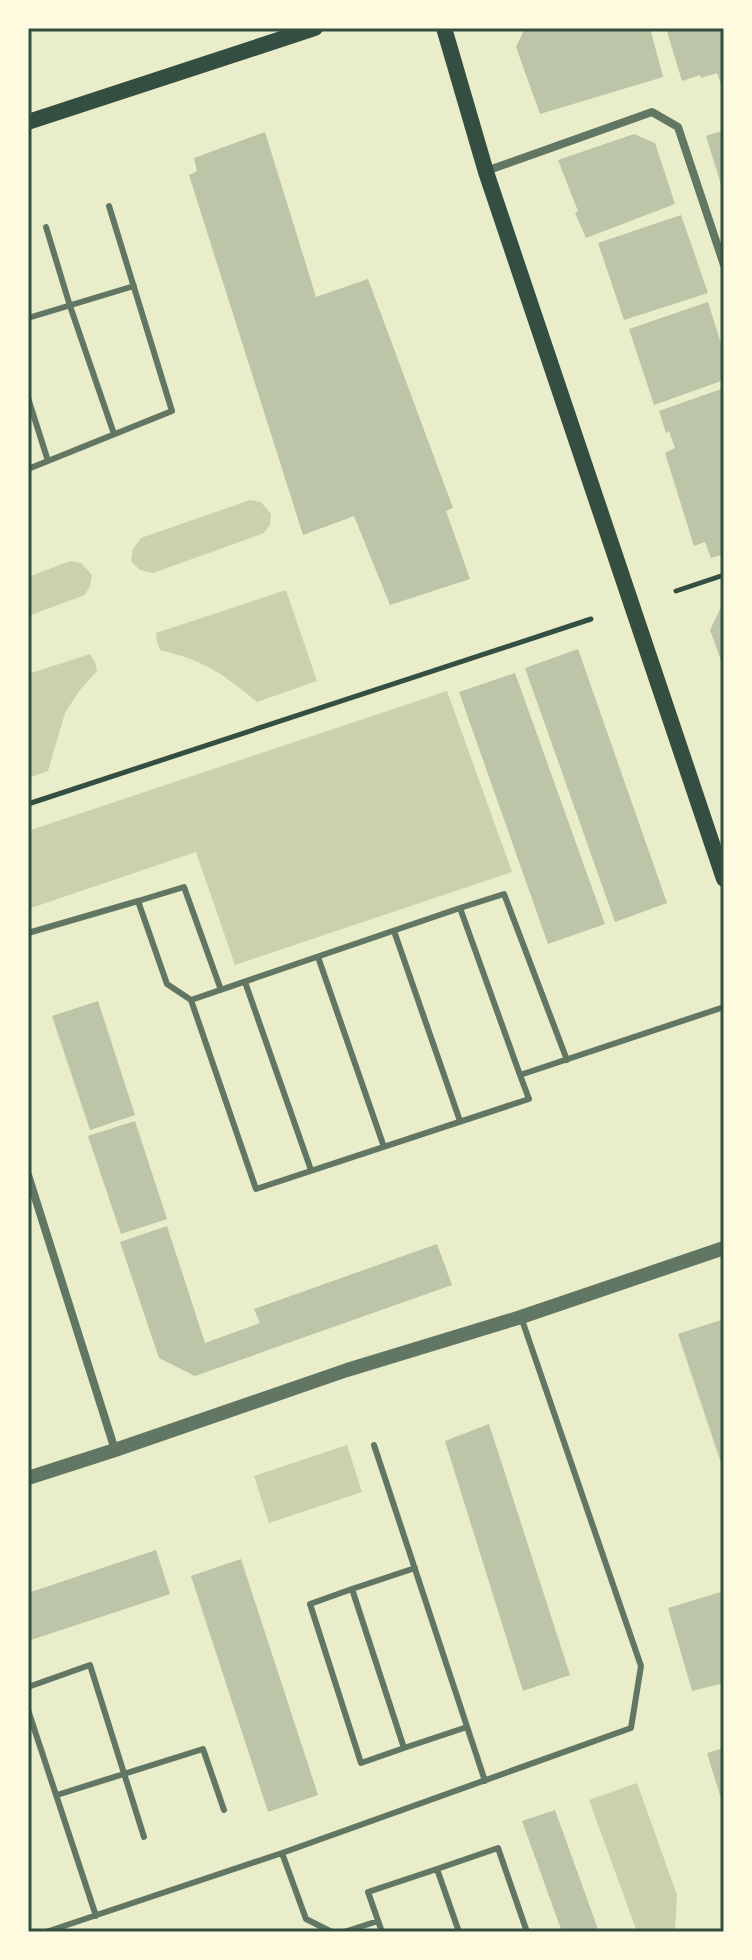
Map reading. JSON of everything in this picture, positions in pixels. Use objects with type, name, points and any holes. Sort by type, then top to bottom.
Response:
[{"type":"main road","points":[[28,122],[315,28]]},
{"type":"main road","points":[[444,28],[486,172],[724,879]]},
{"type":"street","points":[[486,172],[652,112],[678,127],[724,265]]},
{"type":"street","points":[[28,1175],[115,1450]]},
{"type":"street","points":[[28,1478],[347,1370],[521,1317],[724,1248]]},
{"type":"lane","points":[[28,469],[172,411],[109,206]]},
{"type":"lane","points":[[46,227],[114,434]]},
{"type":"lane","points":[[28,318],[134,286]]},
{"type":"lane","points":[[28,398],[48,461]]},
{"type":"lane","points":[[28,933],[184,887],[221,990]]},
{"type":"lane","points":[[191,1000],[504,894],[567,1060]]},
{"type":"lane","points":[[138,901],[167,984],[191,1000],[256,1189],[529,1099],[460,908]]},
{"type":"lane","points":[[394,931],[460,1121]]},
{"type":"lane","points":[[318,957],[384,1147]]},
{"type":"lane","points":[[245,982],[311,1170]]},
{"type":"lane","points":[[520,1075],[724,1007]]},
{"type":"lane","points":[[46,1932],[282,1853],[631,1728],[641,1666],[521,1317]]},
{"type":"lane","points":[[374,1445],[485,1781]]},
{"type":"lane","points":[[415,1568],[310,1604],[361,1763],[467,1727]]},
{"type":"lane","points":[[352,1589],[404,1748]]},
{"type":"lane","points":[[28,1687],[90,1665],[144,1837]]},
{"type":"lane","points":[[28,1710],[96,1916]]},
{"type":"lane","points":[[57,1795],[203,1749],[224,1810]]},
{"type":"lane","points":[[382,1932],[368,1892],[498,1848],[527,1932]]},
{"type":"lane","points":[[282,1853],[306,1919],[332,1932]]},
{"type":"lane","points":[[437,1869],[459,1932]]},
{"type":"lane","points":[[344,1932],[378,1921]]},
{"type":"path","points":[[676,591],[724,575]]},
{"type":"path","points":[[28,804],[591,619]]},
{"type":"green space","points":[[250,500],[261,502],[271,514],[270,525],[264,533],[153,573],[140,570],[131,561],[133,549],[141,538]]},
{"type":"green space","points":[[70,561],[81,563],[92,575],[85,595],[28,616],[28,577]]},
{"type":"green space","points":[[286,590],[317,681],[257,702],[212,669],[160,650],[156,633]]},
{"type":"green space","points":[[90,654],[97,671],[65,713],[48,771],[28,778],[28,674]]},
{"type":"green space","points":[[447,691],[512,872],[235,965],[196,852],[28,909],[28,831]]},
{"type":"green space","points":[[347,1445],[362,1492],[269,1523],[254,1476]]},
{"type":"green space","points":[[637,1783],[677,1895],[675,1932],[637,1932],[589,1800]]},
{"type":"building","points":[[525,28],[650,28],[663,77],[540,114],[516,47]]},
{"type":"building","points":[[666,28],[724,28],[724,92],[717,73],[682,81]]},
{"type":"building","points":[[724,130],[724,191],[723,191],[706,136]]},
{"type":"building","points":[[265,132],[316,297],[368,279],[453,508],[446,511],[470,579],[390,605],[354,516],[303,535],[189,175],[197,171],[194,158]]},
{"type":"building","points":[[634,134],[655,143],[675,204],[586,238],[558,160]]},
{"type":"building","points":[[681,215],[708,293],[624,320],[598,243]]},
{"type":"building","points":[[708,302],[724,353],[724,380],[654,405],[629,329]]},
{"type":"building","points":[[724,388],[724,554],[711,558],[705,542],[694,546],[665,453],[675,448],[659,411]]},
{"type":"building","points":[[724,601],[724,669],[710,630]]},
{"type":"building","points":[[578,649],[667,903],[615,922],[525,668]]},
{"type":"building","points":[[515,673],[605,924],[548,944],[459,692]]},
{"type":"building","points":[[98,1001],[135,1115],[90,1130],[52,1016]]},
{"type":"building","points":[[135,1121],[167,1219],[121,1234],[88,1136]]},
{"type":"building","points":[[167,1226],[205,1343],[260,1323],[254,1309],[437,1244],[452,1285],[195,1376],[159,1358],[120,1242]]},
{"type":"building","points":[[724,1319],[724,1469],[723,1469],[678,1334]]},
{"type":"building","points":[[489,1424],[570,1675],[523,1691],[445,1441]]},
{"type":"building","points":[[156,1550],[170,1594],[28,1641],[28,1593]]},
{"type":"building","points":[[241,1559],[318,1795],[268,1812],[191,1576]]},
{"type":"building","points":[[724,1591],[724,1683],[692,1691],[668,1608]]},
{"type":"building","points":[[724,1748],[724,1805],[723,1805],[707,1753]]},
{"type":"building","points":[[555,1810],[599,1932],[562,1932],[522,1821]]}]
